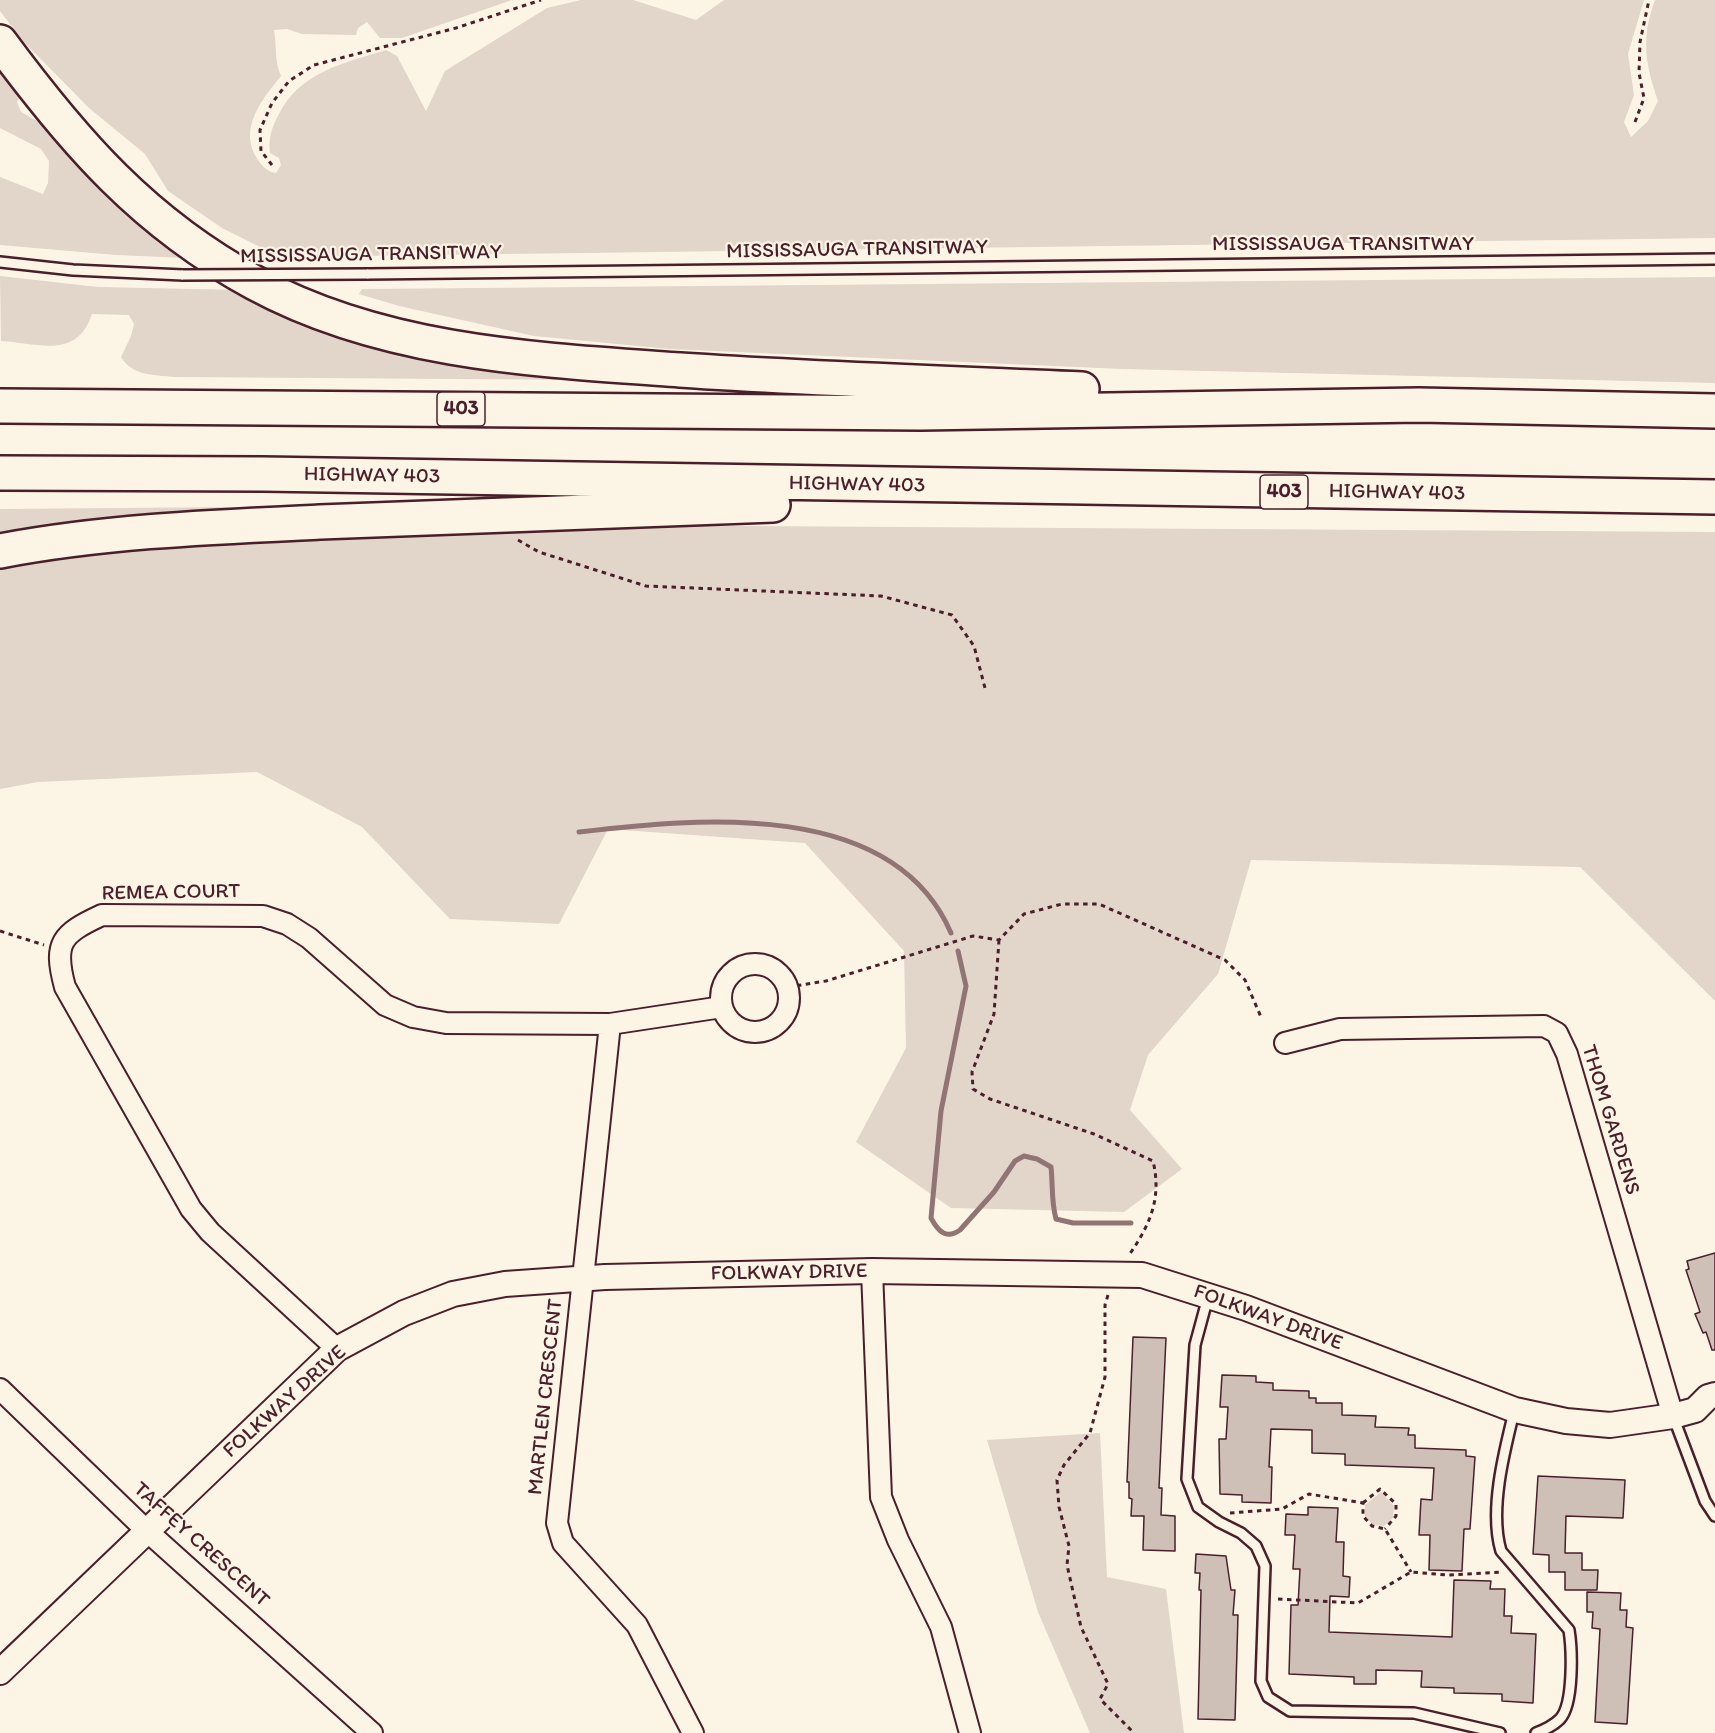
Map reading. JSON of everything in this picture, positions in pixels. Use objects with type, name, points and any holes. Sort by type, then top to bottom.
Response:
[{"type":"highway","points":[[0,42],[38,94],[87,152],[121,188],[165,224],[255,283],[307,307],[363,327],[420,341],[501,354],[640,367],[922,383],[1419,405]]},
{"type":"highway","name":"403","points":[[0,406],[921,412],[1419,405],[1715,411]]},
{"type":"highway","name":"HIGHWAY 403","points":[[0,473],[264,474],[854,486],[1715,497]]},
{"type":"highway","points":[[0,552],[48,542],[208,527],[464,515],[822,503],[854,486]]},
{"type":"street","name":"REMEA COURT","points":[[60,951],[64,938],[81,924],[102,915],[262,916],[287,924],[309,938],[385,1005],[413,1017],[446,1023],[610,1024],[722,1007]]},
{"type":"street","points":[[60,951],[58,961],[65,987],[191,1209],[210,1232],[337,1349]]},
{"type":"street","points":[[759,963],[771,967],[782,976],[788,987],[790,1001],[786,1014],[777,1024],[765,1031],[752,1032],[739,1028],[729,1019],[722,1007],[721,994],[725,981],[733,971],[745,965],[759,963]]},
{"type":"street","name":"MARTLEN CRESCENT","points":[[610,1024],[557,1523],[562,1543],[637,1625],[693,1733]]},
{"type":"street","name":"THOM GARDENS","points":[[1285,1043],[1340,1029],[1544,1026],[1557,1034],[1567,1054],[1694,1414]]},
{"type":"street","points":[[872,1271],[881,1497],[898,1540],[941,1627],[970,1733]]},
{"type":"street","name":"FOLKWAY DRIVE","points":[[0,1672],[337,1349],[404,1313],[453,1294],[505,1284],[582,1278],[872,1271],[1142,1275],[1208,1295],[1515,1410],[1566,1421],[1611,1425],[1694,1414],[1708,1397],[1715,1395]]},
{"type":"street","name":"TAFFEY CRESCENT","points":[[0,1389],[147,1531],[372,1733]]},
{"type":"lane","name":"MISSISSAUGA TRANSITWAY","points":[[0,262],[95,272],[183,275],[1715,259]]},
{"type":"lane","points":[[1208,1295],[1196,1345],[1187,1479],[1197,1507],[1215,1520],[1241,1533],[1256,1546],[1265,1566],[1261,1681],[1268,1697],[1290,1711],[1414,1713],[1500,1733]]},
{"type":"lane","points":[[1515,1410],[1504,1453],[1496,1535],[1501,1551],[1515,1569],[1560,1617],[1569,1630],[1571,1643],[1568,1705],[1561,1719],[1536,1733]]},
{"type":"lane","points":[[1694,1414],[1705,1501],[1715,1516]]},
{"type":"path","points":[[272,165],[261,151],[260,130],[272,103],[289,81],[314,65],[456,28],[542,0]]},
{"type":"path","points":[[1635,122],[1644,98],[1639,73],[1640,42],[1649,0]]},
{"type":"path","points":[[512,536],[539,552],[646,586],[880,596],[952,615],[975,646],[985,688]]},
{"type":"path","points":[[1134,1733],[1100,1699],[1108,1684],[1081,1627],[1067,1565],[1069,1546],[1059,1508],[1057,1480],[1064,1465],[1090,1433],[1105,1377],[1105,1305],[1114,1275],[1144,1233],[1155,1210],[1156,1176],[1153,1161],[1094,1134],[990,1099],[973,1089],[972,1072],[994,1014],[999,940],[1024,914],[1062,903],[1099,904],[1225,960],[1245,980],[1261,1017]]},
{"type":"path","points":[[0,931],[60,951]]},
{"type":"path","points":[[788,987],[826,981],[973,936],[999,940]]},
{"type":"path","points":[[1215,1520],[1234,1510],[1282,1509],[1309,1494],[1363,1503],[1380,1489],[1395,1504],[1396,1516],[1385,1529]]},
{"type":"path","points":[[1363,1503],[1363,1516],[1372,1526],[1385,1529],[1411,1572]]},
{"type":"path","points":[[1264,1598],[1358,1603],[1411,1572],[1489,1574],[1515,1569]]},
{"type":"shaded area","points":[[0,0],[512,0],[402,38],[380,38],[367,22],[358,28],[356,35],[302,34],[287,29],[274,30],[276,59],[281,76],[260,105],[251,126],[250,137],[252,149],[258,160],[266,169],[276,173],[281,165],[279,158],[270,153],[270,138],[277,119],[288,100],[299,88],[325,71],[386,50],[397,56],[426,111],[445,71],[547,8],[581,0],[633,0],[696,20],[724,0],[1644,0],[1628,54],[1634,95],[1624,122],[1631,137],[1648,121],[1658,101],[1650,75],[1646,50],[1648,26],[1655,0],[1715,0],[1715,238],[280,257],[222,228],[168,191],[145,154],[89,108],[22,40],[0,11]]},
{"type":"shaded area","points":[[0,67],[21,96],[17,102],[21,112],[39,122],[91,180],[137,222],[185,258],[116,255],[0,245],[0,177],[43,194],[48,183],[49,161],[41,149],[0,128]]},
{"type":"shaded area","points":[[0,276],[98,287],[243,290],[596,380],[152,375],[131,368],[121,357],[134,324],[129,315],[92,314],[77,338],[55,346],[1,341]]},
{"type":"shaded area","points":[[1715,277],[1715,383],[1122,369],[669,349],[534,336],[399,306],[359,294],[362,289]]},
{"type":"shaded area","points":[[355,506],[0,541],[0,509]]},
{"type":"shaded area","points":[[583,525],[1715,532],[1715,1001],[1580,867],[1251,860],[1218,974],[1148,1055],[1130,1110],[1182,1169],[1124,1212],[951,1208],[856,1142],[906,1048],[904,951],[805,843],[608,829],[559,924],[450,919],[362,827],[257,772],[38,782],[0,789],[0,565],[28,559],[353,534]]},
{"type":"shaded area","points":[[1100,1433],[1107,1577],[1166,1589],[1184,1733],[1090,1733],[1038,1612],[987,1440]]},
{"type":"shaded area","points":[[1381,1492],[1394,1506],[1393,1518],[1384,1526],[1373,1525],[1365,1516],[1365,1505]]},
{"type":"building","points":[[1715,1253],[1715,1350],[1712,1350],[1706,1332],[1703,1333],[1695,1314],[1700,1312],[1686,1270],[1689,1269],[1687,1261]]},
{"type":"building","points":[[1133,1337],[1166,1338],[1159,1488],[1162,1488],[1161,1515],[1175,1516],[1175,1551],[1143,1550],[1144,1516],[1131,1516],[1132,1499],[1129,1498],[1129,1482],[1127,1482]]},
{"type":"building","points":[[1222,1375],[1256,1376],[1256,1382],[1273,1383],[1273,1390],[1309,1391],[1309,1398],[1316,1398],[1316,1403],[1342,1403],[1342,1415],[1376,1416],[1375,1427],[1409,1428],[1408,1435],[1415,1435],[1415,1448],[1466,1450],[1466,1456],[1475,1457],[1470,1529],[1464,1529],[1462,1571],[1429,1570],[1430,1535],[1419,1535],[1421,1499],[1432,1500],[1434,1468],[1345,1465],[1345,1454],[1312,1453],[1312,1430],[1271,1429],[1269,1467],[1272,1467],[1271,1503],[1242,1502],[1242,1495],[1220,1494],[1219,1439],[1226,1439],[1228,1407],[1220,1407]]},
{"type":"building","points":[[1538,1476],[1625,1480],[1623,1518],[1566,1516],[1565,1553],[1582,1553],[1582,1570],[1598,1570],[1597,1590],[1565,1590],[1565,1572],[1549,1572],[1549,1555],[1533,1554]]},
{"type":"building","points":[[1308,1507],[1338,1508],[1336,1542],[1344,1542],[1343,1576],[1350,1577],[1349,1597],[1330,1596],[1329,1632],[1452,1637],[1454,1580],[1491,1581],[1490,1589],[1505,1589],[1504,1616],[1512,1616],[1511,1633],[1536,1634],[1533,1703],[1502,1701],[1502,1694],[1454,1693],[1454,1688],[1421,1687],[1422,1671],[1376,1670],[1376,1684],[1354,1684],[1354,1677],[1289,1674],[1291,1605],[1298,1605],[1300,1569],[1293,1569],[1295,1535],[1285,1535],[1286,1514],[1308,1515]]},
{"type":"building","points":[[1196,1554],[1226,1556],[1231,1590],[1235,1590],[1233,1615],[1238,1615],[1235,1720],[1198,1719],[1201,1590],[1199,1590],[1200,1573],[1195,1573]]},
{"type":"building","points":[[1587,1592],[1621,1593],[1620,1610],[1627,1610],[1626,1627],[1633,1628],[1627,1724],[1595,1722],[1600,1629],[1592,1628],[1593,1612],[1587,1612]]},
{"type":"waterway","points":[[579,832],[679,823],[733,822],[788,827],[839,838],[885,858],[923,889],[951,933]]},
{"type":"waterway","points":[[958,951],[966,986],[941,1111],[931,1218],[934,1223],[943,1233],[951,1234],[960,1230],[994,1192],[1015,1161],[1024,1156],[1037,1159],[1051,1167],[1056,1219],[1073,1223],[1131,1223]]}]
